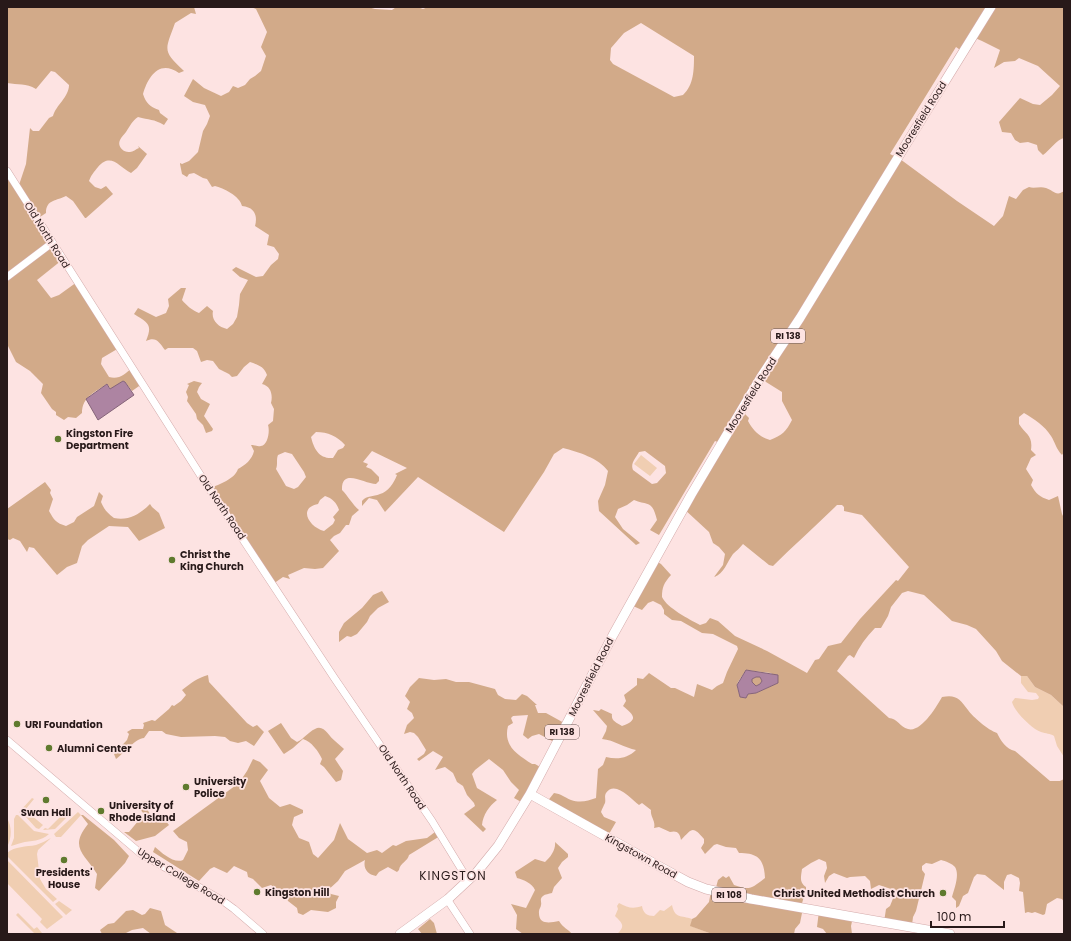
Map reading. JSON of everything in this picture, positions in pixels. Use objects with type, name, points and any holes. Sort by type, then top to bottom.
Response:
[{"type":"main road","name":"Mooresfield Road","points":[[530,794],[613,634],[691,495],[762,377],[804,312],[991,7]]},
{"type":"main road","name":"RI 138","points":[[400,934],[447,899],[477,872],[498,846],[530,794]]},
{"type":"main road","name":"Kingstown Road","points":[[530,794],[688,882],[706,889],[744,898],[950,934]]},
{"type":"street","name":"Old North Road","points":[[7,172],[190,459],[432,821],[468,880]]},
{"type":"street","points":[[7,277],[52,243]]},
{"type":"street","name":"Upper College Road","points":[[7,740],[140,853],[223,901],[263,934]]},
{"type":"street","points":[[447,899],[470,934]]},
{"type":"shaded area","points":[[407,6],[423,9],[428,7],[1064,7],[1064,138],[1058,141],[1043,155],[1038,150],[1037,145],[1028,142],[1020,143],[1015,140],[1011,133],[1002,132],[999,122],[1020,98],[1033,104],[1040,105],[1060,86],[1038,66],[1019,58],[1015,61],[1004,62],[994,68],[1000,50],[975,38],[966,54],[956,47],[890,154],[900,159],[994,226],[1003,216],[1009,196],[1016,199],[1023,190],[1029,187],[1044,187],[1057,193],[1064,191],[1064,452],[1062,455],[1049,432],[1035,420],[1024,413],[1019,417],[1019,424],[1030,438],[1031,450],[1036,455],[1031,458],[1026,469],[1033,480],[1031,485],[1037,493],[1046,499],[1049,500],[1058,496],[1064,518],[1064,707],[1051,695],[1035,687],[1027,676],[1021,676],[1002,661],[996,651],[976,629],[952,621],[924,595],[908,591],[902,593],[891,607],[881,628],[875,628],[863,642],[854,658],[850,655],[848,656],[837,671],[889,718],[894,719],[908,729],[918,727],[923,723],[942,697],[951,696],[957,698],[977,720],[997,733],[1006,747],[1015,751],[1050,781],[1060,781],[1064,779],[1064,902],[1062,899],[1057,898],[1047,904],[1045,914],[1043,915],[1035,912],[1025,913],[1023,892],[1019,891],[1019,878],[1011,874],[1007,875],[1004,882],[1004,890],[985,875],[977,874],[974,877],[968,893],[963,896],[959,906],[956,908],[956,901],[952,897],[956,882],[956,870],[953,865],[941,860],[932,864],[926,863],[922,866],[922,870],[925,874],[912,925],[884,922],[886,909],[890,906],[894,896],[891,889],[879,885],[871,889],[870,881],[865,876],[847,878],[834,873],[829,876],[825,883],[824,876],[827,868],[826,862],[819,859],[802,869],[801,881],[806,889],[801,907],[803,908],[800,923],[795,929],[794,934],[712,934],[690,926],[692,919],[696,917],[709,902],[711,891],[715,891],[718,880],[723,876],[726,878],[729,876],[734,885],[744,888],[751,888],[765,878],[763,866],[759,858],[751,854],[739,853],[736,848],[717,844],[705,854],[701,848],[704,843],[704,839],[697,832],[694,830],[690,831],[681,840],[679,834],[676,832],[670,832],[659,827],[654,828],[651,810],[642,803],[639,805],[623,792],[618,790],[610,790],[606,793],[605,803],[601,812],[604,817],[616,822],[609,834],[546,803],[554,793],[571,800],[578,801],[587,801],[596,798],[598,769],[603,765],[606,757],[622,758],[630,755],[636,750],[602,739],[607,726],[593,710],[599,711],[601,709],[612,714],[613,720],[622,726],[631,722],[633,719],[632,715],[623,706],[626,701],[624,695],[637,685],[637,678],[643,679],[649,673],[671,688],[675,688],[694,697],[697,684],[712,690],[723,683],[738,649],[737,646],[713,634],[702,633],[681,621],[672,620],[664,614],[664,610],[661,605],[653,601],[648,603],[642,610],[633,606],[654,560],[661,564],[671,575],[664,585],[662,597],[673,609],[700,625],[706,623],[710,618],[718,621],[735,636],[767,651],[807,673],[815,660],[819,659],[828,646],[841,643],[860,619],[896,580],[898,581],[909,567],[862,515],[844,511],[844,507],[842,505],[837,505],[773,566],[769,565],[743,544],[733,554],[723,571],[714,577],[723,565],[725,554],[713,543],[709,532],[683,508],[720,443],[715,441],[659,535],[650,530],[657,520],[651,506],[634,500],[618,509],[615,517],[623,529],[640,543],[636,545],[599,511],[598,501],[605,485],[608,471],[599,462],[581,454],[563,448],[554,454],[544,472],[504,532],[418,477],[385,512],[377,500],[369,498],[362,506],[362,501],[364,499],[386,491],[394,481],[397,475],[395,474],[407,468],[372,451],[363,462],[368,464],[366,467],[371,469],[379,477],[379,481],[376,484],[349,478],[345,479],[343,483],[342,490],[359,510],[352,516],[349,525],[346,525],[340,533],[330,540],[339,551],[323,568],[304,568],[288,575],[290,579],[283,577],[273,584],[210,489],[230,479],[238,469],[248,462],[254,451],[251,445],[261,446],[267,440],[269,434],[268,425],[273,421],[274,409],[271,403],[271,391],[262,384],[267,375],[266,372],[260,366],[250,362],[237,376],[232,377],[219,369],[213,361],[207,360],[201,362],[197,351],[193,348],[168,348],[165,350],[159,342],[155,340],[152,339],[146,341],[149,331],[148,324],[134,314],[138,308],[156,317],[166,313],[169,306],[168,299],[181,288],[186,288],[182,300],[186,304],[199,313],[207,306],[213,311],[213,317],[216,323],[227,329],[233,324],[237,317],[240,294],[248,280],[240,277],[232,270],[236,267],[256,277],[263,276],[271,265],[278,259],[279,254],[274,247],[267,245],[269,235],[255,226],[256,218],[254,212],[250,208],[242,206],[241,202],[235,196],[227,191],[215,186],[212,187],[207,179],[194,173],[189,174],[187,177],[182,174],[180,164],[189,161],[198,152],[203,131],[210,116],[205,105],[193,102],[184,96],[193,79],[204,88],[221,96],[229,92],[233,86],[238,88],[245,85],[250,79],[261,71],[266,56],[261,47],[267,32],[256,9],[251,7],[368,7],[392,10]],"holes":[[[641,23],[694,56],[691,82],[687,91],[683,95],[674,97],[613,64],[610,60],[611,48],[624,33]],[[761,379],[782,392],[782,401],[792,420],[783,433],[770,440],[754,430],[748,421],[749,418],[741,410]],[[316,432],[320,432],[332,435],[345,445],[343,448],[338,450],[333,458],[328,458],[324,457],[318,452],[311,437]],[[645,451],[665,466],[666,473],[657,483],[652,484],[633,470],[633,463],[639,452]],[[285,452],[292,454],[306,477],[298,487],[294,489],[286,486],[276,469],[277,457]],[[325,496],[334,501],[339,510],[333,517],[335,520],[333,524],[324,531],[314,526],[310,522],[307,514],[308,509],[318,504]],[[746,670],[771,673],[778,683],[756,693],[748,694],[746,698],[740,697],[737,686]]]},
{"type":"shaded area","points":[[7,7],[194,7],[196,14],[191,13],[175,23],[169,39],[169,54],[184,71],[179,73],[172,69],[160,69],[151,76],[143,94],[153,108],[159,110],[160,113],[168,119],[164,125],[138,117],[119,142],[120,147],[127,152],[132,152],[139,148],[138,146],[147,154],[137,168],[131,173],[115,162],[111,161],[107,161],[98,167],[89,181],[95,187],[101,189],[106,186],[113,194],[86,218],[73,201],[66,196],[50,203],[46,208],[46,213],[37,219],[62,260],[37,280],[51,298],[59,295],[77,282],[119,348],[102,358],[101,364],[109,377],[119,377],[132,368],[142,384],[132,391],[123,381],[111,389],[107,384],[94,392],[87,399],[84,403],[82,413],[76,418],[68,417],[64,420],[56,415],[56,412],[52,409],[41,393],[43,384],[30,371],[16,362],[7,344],[7,181],[11,179],[18,188],[26,164],[30,128],[33,131],[39,131],[49,118],[53,116],[65,97],[69,85],[55,72],[51,71],[36,89],[25,85],[7,83]]},
{"type":"shaded area","points":[[123,381],[134,395],[98,420],[86,399],[107,384],[110,389]]},
{"type":"shaded area","points":[[194,381],[202,383],[197,392],[201,399],[210,404],[204,416],[213,429],[212,431],[206,433],[203,425],[197,419],[196,414],[187,401],[188,397],[186,392],[189,385],[187,384]]},
{"type":"shaded area","points":[[641,455],[657,468],[650,476],[634,464]]},
{"type":"shaded area","points":[[45,482],[51,490],[50,493],[53,499],[49,511],[52,517],[60,524],[66,526],[74,522],[77,517],[94,506],[99,492],[103,496],[101,502],[103,507],[114,518],[129,518],[142,511],[150,504],[159,513],[165,528],[139,541],[128,527],[109,526],[88,540],[82,546],[77,563],[67,567],[57,575],[34,548],[29,547],[27,552],[20,541],[13,538],[10,540],[7,539],[7,509]]},
{"type":"shaded area","points":[[382,591],[389,602],[378,608],[370,616],[357,634],[351,637],[347,636],[339,642],[339,632],[344,623],[362,608],[373,595]]},
{"type":"shaded area","points":[[746,670],[778,675],[778,683],[756,693],[748,694],[746,698],[740,697],[737,685]],"holes":[[[760,677],[762,681],[756,686],[752,682],[752,679]]]},
{"type":"shaded area","points":[[208,675],[209,682],[247,723],[253,727],[257,725],[264,732],[254,746],[246,741],[238,743],[230,741],[225,737],[181,737],[166,734],[162,731],[149,731],[144,738],[133,743],[116,759],[114,754],[127,740],[129,734],[127,732],[132,729],[143,729],[143,723],[152,720],[155,721],[172,705],[174,706],[181,701],[186,695],[182,690],[197,679]]},
{"type":"shaded area","points":[[1021,676],[1027,676],[1035,687],[1051,695],[1064,707],[1064,757],[1057,746],[1054,736],[1041,732],[1028,724],[1013,706],[1012,702],[1015,698],[1032,700],[1038,699],[1039,697],[1036,693],[1028,692],[1021,683]]},
{"type":"shaded area","points":[[760,677],[762,681],[756,686],[752,682],[752,679]]},
{"type":"shaded area","points":[[419,678],[469,682],[495,689],[498,695],[505,699],[516,700],[522,694],[527,696],[537,705],[535,705],[538,713],[546,713],[566,724],[556,743],[539,734],[528,739],[523,735],[528,715],[513,716],[511,718],[513,723],[508,726],[507,733],[509,744],[512,749],[532,764],[542,768],[523,803],[514,798],[519,790],[511,782],[503,770],[489,759],[475,770],[472,774],[477,788],[497,800],[491,805],[485,814],[482,825],[486,829],[483,832],[464,814],[475,806],[467,795],[463,786],[457,782],[453,773],[445,767],[435,770],[443,757],[433,751],[419,761],[417,759],[424,754],[426,750],[414,733],[410,732],[404,734],[407,725],[414,718],[412,713],[407,709],[410,702],[405,696],[410,687]]},
{"type":"shaded area","points":[[281,723],[291,738],[297,742],[315,729],[321,728],[344,749],[335,759],[343,771],[341,780],[336,782],[320,764],[322,759],[319,753],[312,744],[306,740],[303,739],[284,754],[268,731]]},
{"type":"shaded area","points":[[253,759],[260,762],[268,770],[260,781],[269,798],[280,807],[290,804],[303,810],[303,813],[294,817],[292,825],[299,838],[309,842],[313,854],[318,858],[334,840],[340,823],[348,839],[367,853],[377,850],[382,853],[393,845],[396,846],[406,841],[427,838],[435,832],[440,836],[409,855],[397,872],[388,867],[379,872],[376,876],[370,874],[366,870],[365,860],[345,871],[338,881],[327,891],[331,894],[339,896],[336,902],[336,908],[328,912],[311,910],[303,915],[298,913],[297,908],[288,901],[286,896],[271,885],[262,888],[253,879],[248,877],[247,872],[234,866],[227,873],[214,867],[210,869],[199,881],[153,852],[155,847],[172,859],[180,861],[183,860],[188,850],[187,842],[179,838],[173,831],[239,783]]},
{"type":"shaded area","points":[[32,798],[34,799],[25,810],[43,825],[39,829],[36,828],[26,817],[27,815],[25,813],[22,815],[19,812]]},
{"type":"shaded area","points":[[150,801],[146,804],[146,807],[151,815],[161,822],[165,820],[169,825],[155,836],[136,841],[124,832],[129,832],[144,814],[139,808],[142,802]]},
{"type":"shaded area","points":[[78,812],[81,815],[61,837],[56,837],[54,834]]},
{"type":"shaded area","points":[[63,814],[66,818],[55,829],[43,830],[45,828],[48,829]]},
{"type":"shaded area","points":[[16,815],[18,815],[34,831],[49,834],[39,840],[11,846],[14,838],[14,819]]},
{"type":"shaded area","points":[[81,815],[83,815],[114,840],[129,856],[125,863],[99,891],[95,888],[97,874],[80,850],[79,845],[82,832],[88,824]]},
{"type":"shaded area","points":[[7,818],[11,832],[7,847]]},
{"type":"shaded area","points":[[51,838],[38,850],[37,854],[40,879],[46,889],[57,899],[53,902],[7,856],[7,853],[14,849],[36,845]]},
{"type":"shaded area","points":[[555,842],[568,854],[568,857],[558,868],[562,878],[554,887],[552,893],[541,898],[539,916],[542,921],[545,922],[559,921],[572,934],[523,934],[516,929],[517,915],[511,904],[526,908],[535,890],[530,884],[517,878],[515,872],[535,859],[545,862],[553,853]]},
{"type":"shaded area","points":[[7,860],[63,917],[47,929],[40,922],[42,919],[7,883]]},
{"type":"shaded area","points":[[59,901],[72,910],[66,915],[55,904]]},
{"type":"shaded area","points":[[619,903],[630,908],[642,906],[643,911],[646,914],[654,916],[660,910],[664,911],[672,905],[677,915],[692,919],[691,926],[712,934],[617,934],[622,927],[621,923],[615,916]]},
{"type":"shaded area","points":[[150,908],[161,911],[165,925],[177,933],[151,934],[143,928],[132,930],[124,934],[102,934],[100,930],[108,924],[114,923],[126,911],[133,910],[142,915],[145,914]]},
{"type":"shaded area","points":[[819,911],[853,917],[851,926],[852,934],[827,934],[823,929],[817,927]]},
{"type":"shaded area","points":[[18,913],[34,929],[37,927],[42,933],[35,934],[16,915]]},
{"type":"shaded area","points":[[430,919],[434,923],[437,934],[422,934],[418,929]]},
{"type":"place","name":"Kingston Fire Department","points":[[58,439]]},
{"type":"place","name":"Christ the King Church","points":[[172,560]]},
{"type":"place","name":"URI Foundation","points":[[17,724]]},
{"type":"place","name":"Alumni Center","points":[[49,748]]},
{"type":"place","name":"University Police","points":[[186,787]]},
{"type":"place","name":"Swan Hall","points":[[46,800]]},
{"type":"place","name":"University of Rhode Island","points":[[101,811]]},
{"type":"place","name":"Presidents' House","points":[[64,860]]},
{"type":"place","name":"Kingston Hill","points":[[257,892]]},
{"type":"place","name":"Christ United Methodist Church","points":[[943,893]]},
{"type":"district","name":"KINGSTON","points":[[453,875]]}]
